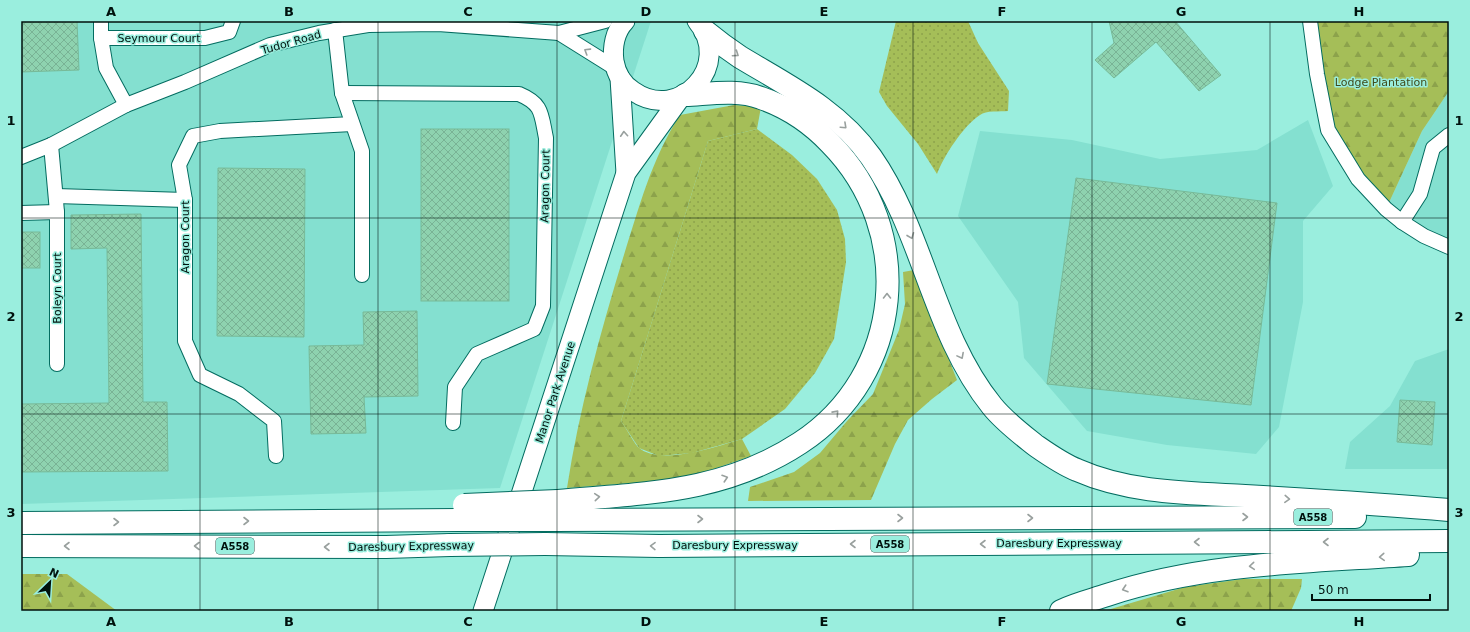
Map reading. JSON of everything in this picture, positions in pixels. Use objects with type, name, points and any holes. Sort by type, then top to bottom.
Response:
[{"type":"main road","points":[[701,25],[738,56],[821,106],[846,127],[870,155],[887,182],[910,233],[954,344],[974,380],[992,406],[1017,432],[1049,455],[1077,470],[1112,482],[1163,491],[1449,510]]},
{"type":"main road","points":[[21,523],[350,520],[461,513],[555,510],[707,484],[756,468],[800,443],[835,416],[858,386],[877,347],[887,308],[887,261],[876,215],[864,186],[844,157],[819,132],[791,111],[761,98],[739,92],[683,96]]},
{"type":"main road","name":"A558","points":[[555,510],[1449,516]]},
{"type":"main road","name":"Daresbury Expressway","points":[[21,546],[386,547],[545,544],[667,546],[1449,541]]},
{"type":"main road","points":[[1061,611],[1137,585],[1199,573],[1248,566],[1449,552]]},
{"type":"street","name":"Seymour Court","points":[[101,21],[101,38],[106,68],[126,105]]},
{"type":"street","name":"Seymour Court","points":[[101,38],[206,38],[229,32],[234,21]]},
{"type":"street","name":"Tudor Road","points":[[21,156],[51,145],[126,105],[270,46],[335,30],[368,26],[438,22],[560,33],[605,21]]},
{"type":"street","name":"Manor Park Avenue","points":[[625,21],[615,38],[613,53],[618,73],[626,173]]},
{"type":"street","points":[[1310,21],[1317,74],[1328,130],[1358,179],[1386,209],[1402,222],[1424,236],[1449,247]]},
{"type":"street","name":"Manor Park Avenue","points":[[483,611],[626,173],[683,96],[697,86],[705,74],[709,60],[709,45],[701,25]]},
{"type":"street","points":[[335,30],[342,93],[362,151],[362,275]]},
{"type":"street","name":"Tudor Road","points":[[560,33],[618,73]]},
{"type":"street","points":[[618,73],[629,88],[640,96],[653,101],[667,101],[683,96]]},
{"type":"street","name":"Aragon Court","points":[[342,93],[519,94],[532,99],[540,111],[546,138],[543,306],[534,329],[477,354],[455,387],[453,423]]},
{"type":"street","name":"Aragon Court","points":[[276,456],[274,421],[239,394],[200,375],[185,341],[185,200],[179,164],[193,136],[220,131],[352,124]]},
{"type":"street","points":[[1402,222],[1420,194],[1433,148],[1449,134]]},
{"type":"street","name":"Boleyn Court","points":[[51,145],[57,212],[57,364]]},
{"type":"street","points":[[56,196],[185,200]]},
{"type":"street","points":[[21,213],[57,212]]},
{"type":"shaded area","points":[[21,21],[651,21],[500,488],[21,504]]},
{"type":"shaded area","points":[[1449,91],[1449,247],[1386,209],[1422,131]]},
{"type":"shaded area","points":[[1308,120],[1333,186],[1303,221],[1303,302],[1279,427],[1256,454],[1167,445],[1087,431],[1024,358],[1018,302],[958,216],[980,131],[1072,140],[1160,159],[1257,150]]},
{"type":"shaded area","points":[[1449,349],[1449,469],[1345,469],[1350,442],[1390,406],[1415,361]]},
{"type":"green space","points":[[896,21],[968,21],[978,43],[1009,91],[1008,111],[983,113],[967,126],[944,159],[937,174],[918,144],[887,106],[879,92]]},
{"type":"green space","name":"Lodge Plantation","points":[[1310,21],[1449,21],[1449,91],[1422,131],[1386,209],[1328,130]]},
{"type":"green space","points":[[734,105],[761,107],[757,129],[708,141],[621,421],[638,447],[648,453],[674,455],[689,453],[742,439],[751,456],[711,470],[674,480],[567,488],[584,401],[598,344],[640,203],[653,167],[680,115]]},
{"type":"green space","points":[[757,129],[792,155],[817,179],[837,210],[845,239],[846,262],[834,339],[815,373],[785,409],[742,439],[692,453],[659,456],[639,448],[621,421],[708,141]]},
{"type":"green space","points":[[914,270],[957,380],[908,420],[895,444],[871,500],[748,501],[750,487],[794,472],[820,453],[847,421],[873,394],[899,330],[905,304],[903,272]]},
{"type":"green space","points":[[21,574],[67,574],[117,611],[21,611]]},
{"type":"green space","points":[[1243,579],[1302,579],[1301,588],[1291,611],[1104,611],[1185,587]]},
{"type":"building","points":[[21,21],[77,21],[79,70],[21,72]]},
{"type":"building","points":[[1109,21],[1175,21],[1221,75],[1199,91],[1156,42],[1114,78],[1095,60],[1114,43]]},
{"type":"building","points":[[421,129],[509,129],[509,301],[421,301]]},
{"type":"building","points":[[218,168],[305,169],[304,337],[217,336]]},
{"type":"building","points":[[1076,178],[1277,203],[1251,405],[1047,384]]},
{"type":"building","points":[[141,214],[143,402],[167,402],[168,471],[21,472],[21,404],[109,403],[107,248],[71,249],[71,215]]},
{"type":"building","points":[[21,232],[40,232],[40,268],[21,268]]},
{"type":"building","points":[[417,311],[418,396],[364,397],[366,433],[311,434],[309,346],[364,345],[363,312]]},
{"type":"building","points":[[1400,400],[1435,402],[1432,445],[1397,442]]}]
